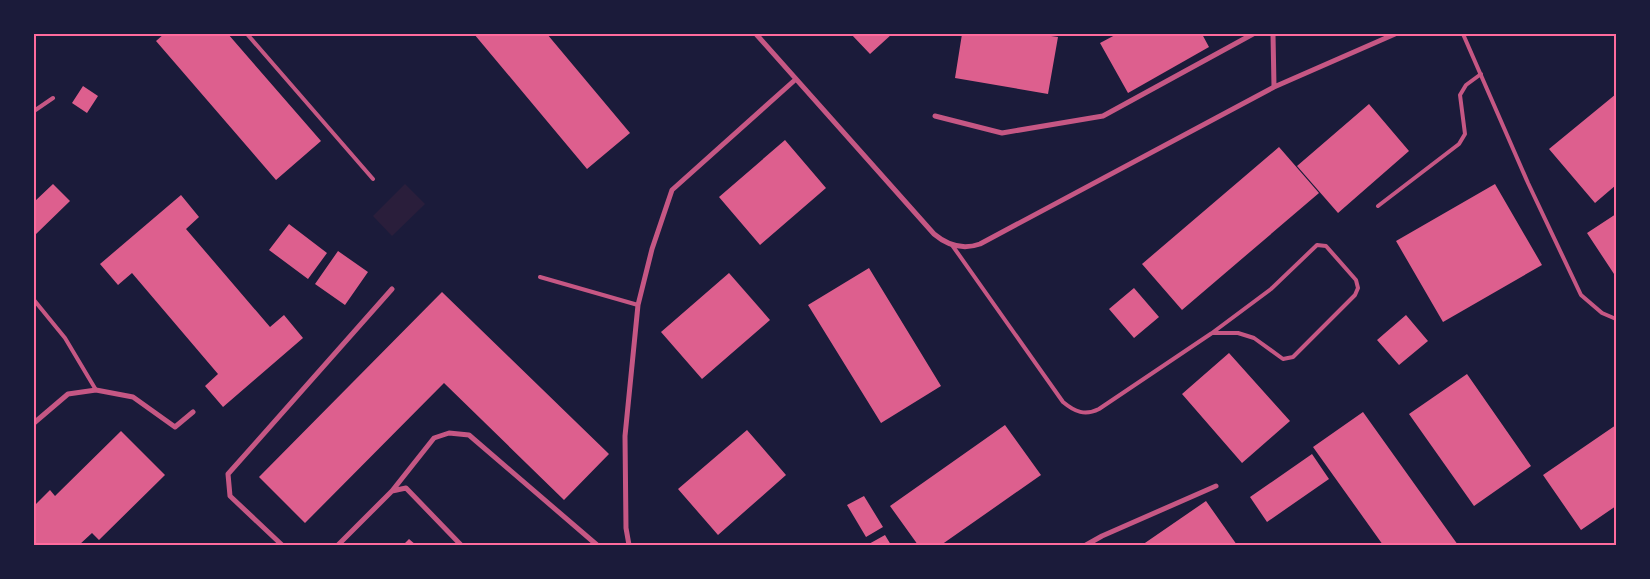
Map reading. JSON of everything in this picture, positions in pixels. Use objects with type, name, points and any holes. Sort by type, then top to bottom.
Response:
[{"type":"street","points":[[756,34],[934,234],[952,245],[965,247],[980,244],[1274,86],[1395,34]]},
{"type":"street","points":[[935,116],[1002,133],[1102,116],[1253,34]]},
{"type":"street","points":[[1273,34],[1274,86]]},
{"type":"street","points":[[629,545],[626,528],[625,436],[638,305],[652,249],[672,190],[796,79]]},
{"type":"street","points":[[282,545],[230,496],[228,474],[392,289]]},
{"type":"street","points":[[34,423],[68,394],[96,390],[133,397],[175,427],[193,412]]},
{"type":"street","points":[[338,545],[392,491],[434,438],[449,433],[469,435],[597,545]]},
{"type":"street","points":[[1086,545],[1102,536],[1216,486]]},
{"type":"street","points":[[392,491],[406,488],[461,545]]},
{"type":"lane","points":[[247,34],[373,179]]},
{"type":"lane","points":[[1463,34],[1528,183],[1581,295],[1602,313],[1616,319]]},
{"type":"lane","points":[[1378,206],[1460,144],[1464,134],[1460,95],[1466,85],[1481,74]]},
{"type":"lane","points":[[34,110],[53,98]]},
{"type":"lane","points":[[952,245],[1063,402],[1078,412],[1086,414],[1100,409],[1212,333],[1271,289],[1317,245],[1326,246],[1356,280],[1358,288],[1356,295],[1293,357],[1283,359],[1254,338],[1238,333],[1212,333]]},
{"type":"lane","points":[[540,278],[638,305]]},
{"type":"lane","points":[[34,300],[66,338],[96,390]]},
{"type":"shaded area","points":[[405,184],[425,204],[392,236],[373,216]]},
{"type":"building","points":[[164,34],[228,34],[321,141],[276,180],[156,41]]},
{"type":"building","points":[[474,34],[547,34],[630,133],[587,169]]},
{"type":"building","points":[[851,34],[892,34],[870,54]]},
{"type":"building","points":[[962,34],[1037,34],[1058,37],[1048,94],[955,78]]},
{"type":"building","points":[[1117,34],[1202,34],[1209,47],[1128,93],[1100,43]]},
{"type":"building","points":[[83,86],[98,96],[87,113],[72,103]]},
{"type":"building","points":[[1616,94],[1616,185],[1595,203],[1549,149]]},
{"type":"building","points":[[1369,104],[1409,151],[1338,213],[1297,166]]},
{"type":"building","points":[[785,140],[826,188],[760,245],[719,197]]},
{"type":"building","points":[[1279,147],[1319,193],[1182,310],[1142,264]]},
{"type":"building","points":[[53,184],[70,201],[34,236],[34,202]]},
{"type":"building","points":[[1495,184],[1542,265],[1443,322],[1396,241]]},
{"type":"building","points":[[181,195],[199,217],[186,229],[270,327],[284,315],[303,338],[223,407],[205,386],[218,374],[132,273],[118,285],[100,264]]},
{"type":"building","points":[[1616,214],[1616,277],[1587,233]]},
{"type":"building","points":[[289,224],[327,253],[308,279],[269,250]]},
{"type":"building","points":[[338,251],[368,272],[345,305],[315,284]]},
{"type":"building","points":[[869,268],[941,386],[881,423],[808,305]]},
{"type":"building","points":[[729,273],[770,320],[702,379],[661,332]]},
{"type":"building","points":[[1134,288],[1159,317],[1134,338],[1109,309]]},
{"type":"building","points":[[442,292],[609,454],[564,500],[444,383],[305,523],[259,477]]},
{"type":"building","points":[[1406,315],[1428,341],[1399,365],[1377,340]]},
{"type":"building","points":[[1229,353],[1290,421],[1242,463],[1182,394]]},
{"type":"building","points":[[1467,374],[1531,466],[1474,506],[1409,414]]},
{"type":"building","points":[[1363,412],[1458,545],[1383,545],[1313,447]]},
{"type":"building","points":[[1005,425],[1041,475],[941,545],[918,545],[890,506]]},
{"type":"building","points":[[1616,425],[1616,506],[1581,530],[1543,475]]},
{"type":"building","points":[[747,430],[786,475],[718,535],[678,489]]},
{"type":"building","points":[[121,431],[165,475],[99,540],[92,533],[79,545],[34,545],[34,506],[50,490],[55,496]]},
{"type":"building","points":[[1312,454],[1329,479],[1267,522],[1250,497]]},
{"type":"building","points":[[864,496],[883,527],[866,537],[847,505]]},
{"type":"building","points":[[1206,501],[1237,545],[1142,545]]},
{"type":"building","points":[[885,535],[891,545],[867,545]]},
{"type":"building","points":[[409,539],[416,545],[403,545]]}]
